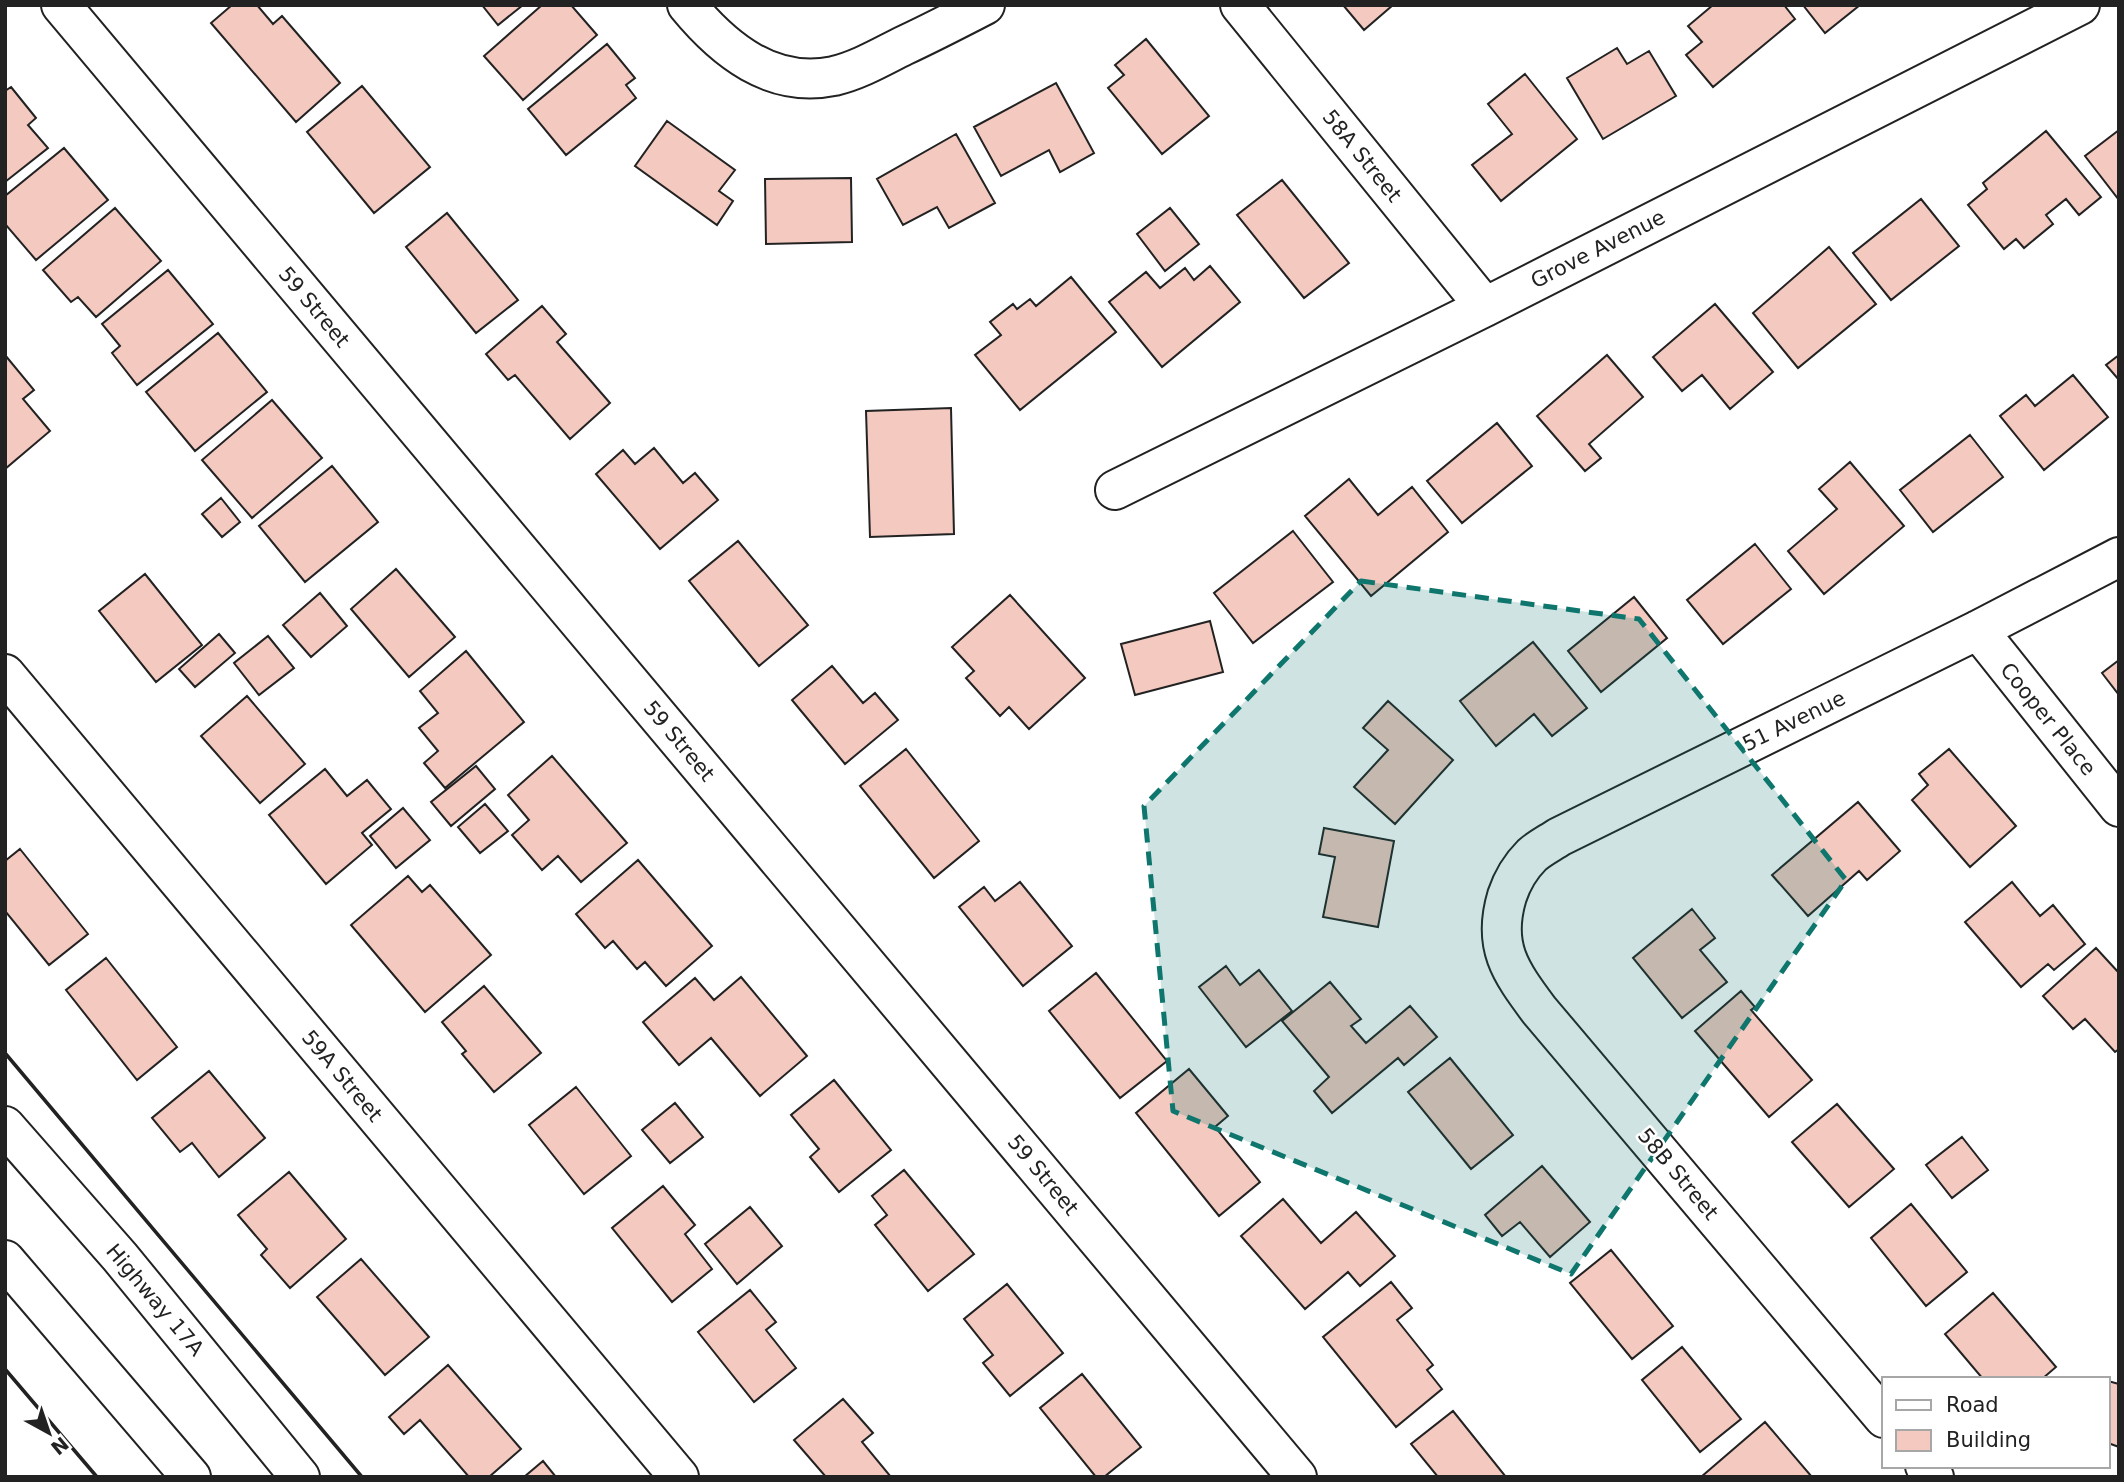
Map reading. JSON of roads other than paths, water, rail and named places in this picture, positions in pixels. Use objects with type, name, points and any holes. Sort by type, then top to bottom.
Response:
[{"type":"street","name":"59 Street","points":[[61,5],[1297,1477]]},
{"type":"street","points":[[687,5],[724,45],[758,67],[779,75],[817,78],[853,70],[985,5]]},
{"type":"street","name":"58A Street","points":[[1240,5],[1485,307]]},
{"type":"street","name":"Grove Avenue","points":[[1115,490],[1485,307],[2080,5]]},
{"type":"street","name":"51 Avenue","points":[[1501,916],[1518,871],[1533,854],[1559,837],[1978,630],[2119,557]]},
{"type":"street","name":"Cooper Place","points":[[1978,630],[2119,807]]},
{"type":"street","name":"59A Street","points":[[5,674],[679,1477]]},
{"type":"street","name":"58B Street","points":[[1501,916],[1504,951],[1512,970],[1539,1010],[1882,1416]]},
{"type":"street","name":"Highway 17A","points":[[5,1126],[120,1256],[300,1477]]},
{"type":"street","points":[[5,1260],[191,1477]]}]
